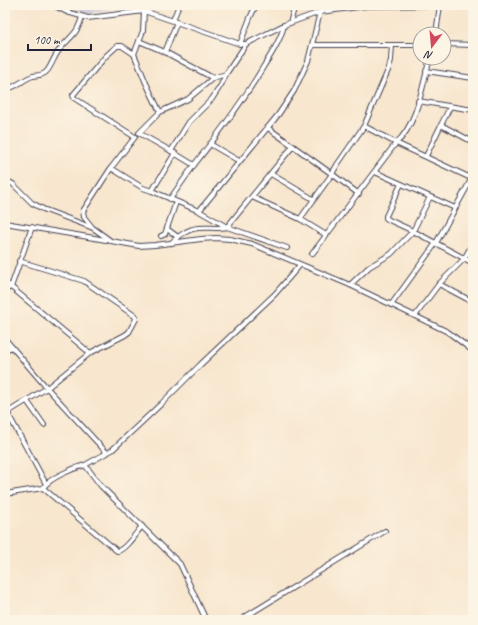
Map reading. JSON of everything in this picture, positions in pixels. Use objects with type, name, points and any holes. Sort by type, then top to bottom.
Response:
[{"type":"street","points":[[52,5],[88,18],[144,10],[240,44],[251,43],[284,25],[320,12],[364,5],[444,5]]},
{"type":"street","points":[[165,52],[176,21],[179,5]]},
{"type":"street","points":[[240,44],[256,5]]},
{"type":"street","points":[[290,23],[295,5]]},
{"type":"street","points":[[437,26],[440,6]]},
{"type":"street","points":[[134,54],[140,41],[144,26],[144,10]]},
{"type":"street","points":[[199,211],[239,161],[268,128],[294,91],[302,76],[313,45],[320,12]]},
{"type":"street","points":[[5,89],[7,90],[32,76],[42,75],[47,71],[59,50],[76,33],[82,17]]},
{"type":"street","points":[[170,199],[254,84],[280,38],[284,25]]},
{"type":"street","points":[[140,41],[165,52],[214,78]]},
{"type":"street","points":[[152,192],[190,122],[215,94],[246,44]]},
{"type":"street","points":[[452,44],[473,44]]},
{"type":"street","points":[[313,45],[412,45]]},
{"type":"street","points":[[300,219],[330,173],[336,167],[364,126],[389,68],[392,45]]},
{"type":"street","points":[[136,137],[73,97],[106,56],[117,46],[122,46],[134,54],[160,112]]},
{"type":"street","points":[[312,254],[359,194],[396,143],[404,135],[412,120],[428,66]]},
{"type":"street","points":[[426,71],[473,78]]},
{"type":"street","points":[[111,241],[93,228],[84,217],[83,211],[111,168],[139,133],[160,112],[188,99],[214,78],[226,74]]},
{"type":"street","points":[[418,101],[473,110]]},
{"type":"street","points":[[426,156],[450,107]]},
{"type":"street","points":[[441,125],[473,142]]},
{"type":"street","points":[[364,126],[472,179],[436,243],[391,305]]},
{"type":"street","points":[[268,128],[359,194]]},
{"type":"street","points":[[139,133],[194,165]]},
{"type":"street","points":[[210,144],[239,161]]},
{"type":"street","points":[[171,244],[178,237],[193,229],[227,227],[293,146]]},
{"type":"street","points":[[111,168],[143,188],[199,211],[227,227],[287,248]]},
{"type":"street","points":[[375,172],[455,208]]},
{"type":"street","points":[[271,174],[314,199]]},
{"type":"street","points":[[5,180],[13,184],[32,202],[43,209],[93,228]]},
{"type":"street","points":[[401,184],[386,218],[473,263]]},
{"type":"street","points":[[252,197],[300,219],[326,235]]},
{"type":"street","points":[[350,285],[369,267],[391,254],[413,231],[430,197]]},
{"type":"street","points":[[161,236],[165,234],[176,202]]},
{"type":"street","points":[[5,223],[139,246],[171,244],[216,238],[241,241],[268,250],[300,265],[350,285],[448,332],[473,351]]},
{"type":"street","points":[[5,290],[11,287],[32,227]]},
{"type":"street","points":[[167,229],[178,237]]},
{"type":"street","points":[[415,316],[439,284],[464,258],[473,243]]},
{"type":"street","points":[[20,261],[84,281],[135,316],[135,323],[129,332],[90,353],[47,388],[6,413],[44,486],[117,551],[121,550],[142,526]]},
{"type":"street","points":[[5,494],[44,486],[75,468],[85,465],[112,450],[162,404],[200,365],[275,294],[300,265]]},
{"type":"street","points":[[5,282],[90,353]]},
{"type":"street","points":[[439,284],[473,302]]},
{"type":"street","points":[[5,339],[47,388],[107,453]]},
{"type":"street","points":[[5,350],[12,347]]},
{"type":"street","points":[[27,401],[44,425]]},
{"type":"street","points":[[85,465],[98,483],[180,564],[206,620]]},
{"type":"street","points":[[240,620],[385,531]]},
{"type":"shaded area","points":[[68,5],[123,5],[89,14]]}]
